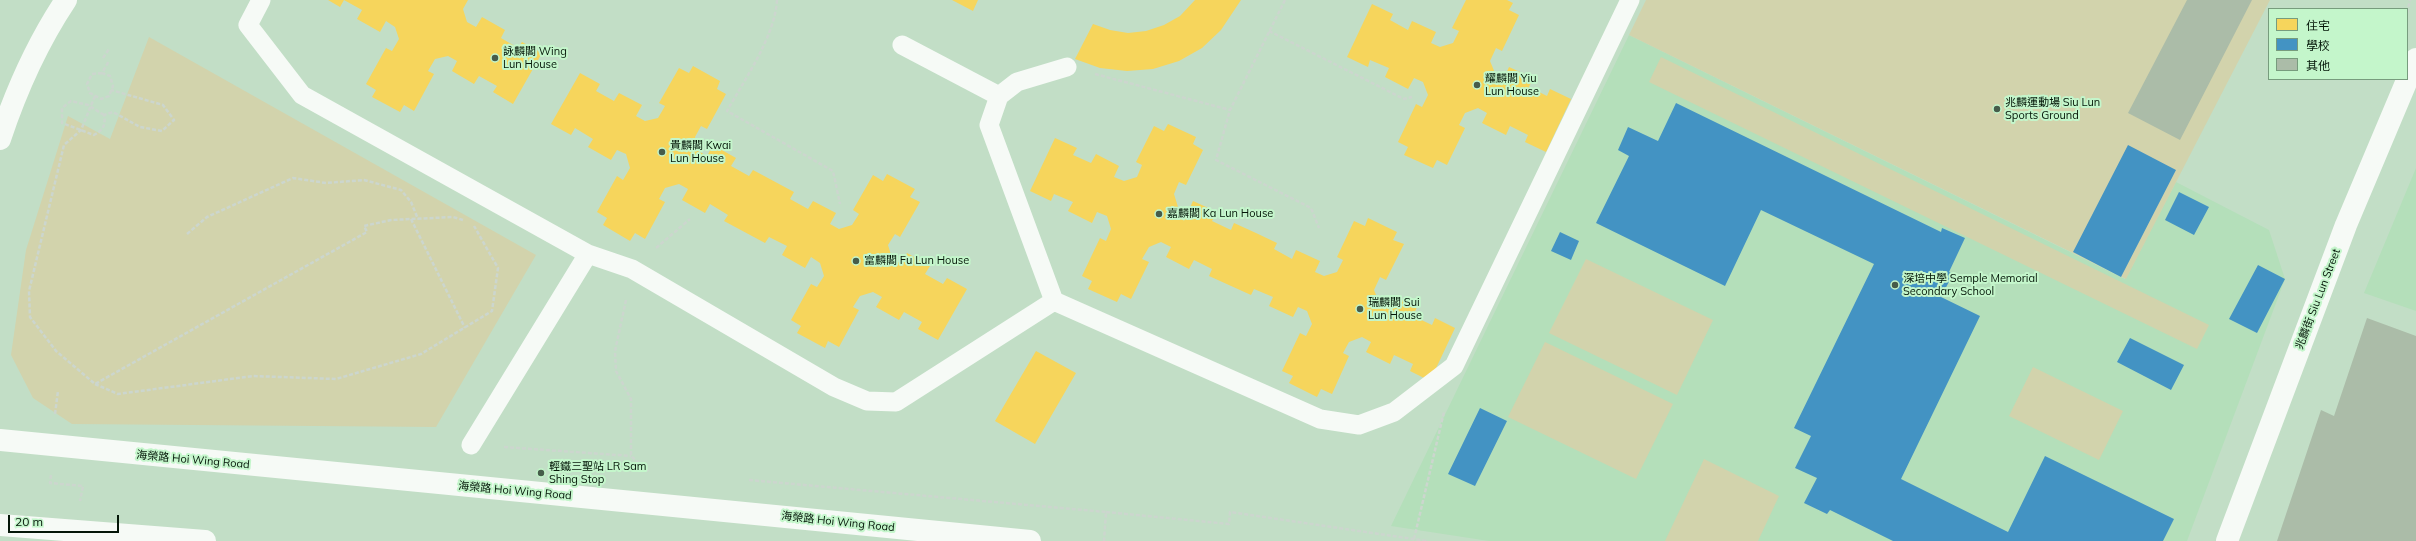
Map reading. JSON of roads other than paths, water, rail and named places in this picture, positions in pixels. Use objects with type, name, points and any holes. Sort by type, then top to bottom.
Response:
[{"type":"main road","points":[[0,139],[6,121],[48,27],[66,0]]},
{"type":"main road","name":"兆麟街 Siu Lun Street","points":[[2408,79],[2416,60]]},
{"type":"main road","name":"兆麟街 Siu Lun Street","points":[[2227,541],[2346,225],[2408,80]]},
{"type":"main road","name":"海榮路 Hoi Wing Road","points":[[0,440],[1030,541]]},
{"type":"main road","points":[[0,526],[205,541]]},
{"type":"lane","points":[[261,0],[248,24],[302,96],[588,254],[632,269],[834,387],[867,401],[896,402],[1054,301]]},
{"type":"lane","points":[[1067,67],[1017,82],[999,96],[989,125],[1054,301],[1320,419],[1359,425],[1394,412],[1454,366],[1630,0]]},
{"type":"lane","points":[[902,45],[999,96]]},
{"type":"lane","points":[[471,445],[588,254]]},
{"type":"place","name":"詠麟閣 Wing Lun House","points":[[495,58]]},
{"type":"place","name":"耀麟閣 Yiu Lun House","points":[[1477,85]]},
{"type":"place","name":"兆麟運動場 Siu Lun Sports Ground","points":[[1997,109]]},
{"type":"place","name":"貴麟閣 Kwai Lun House","points":[[662,152]]},
{"type":"place","name":"嘉麟閣 Ka Lun House","points":[[1159,214]]},
{"type":"place","name":"富麟閣 Fu Lun House","points":[[856,261]]},
{"type":"place","name":"深培中學 Semple Memorial Secondary School","points":[[1895,285]]},
{"type":"place","name":"瑞麟閣 Sui Lun House","points":[[1360,309]]},
{"type":"place","name":"輕鐵三聖站 LR Sam Shing Stop","points":[[541,473]]}]
